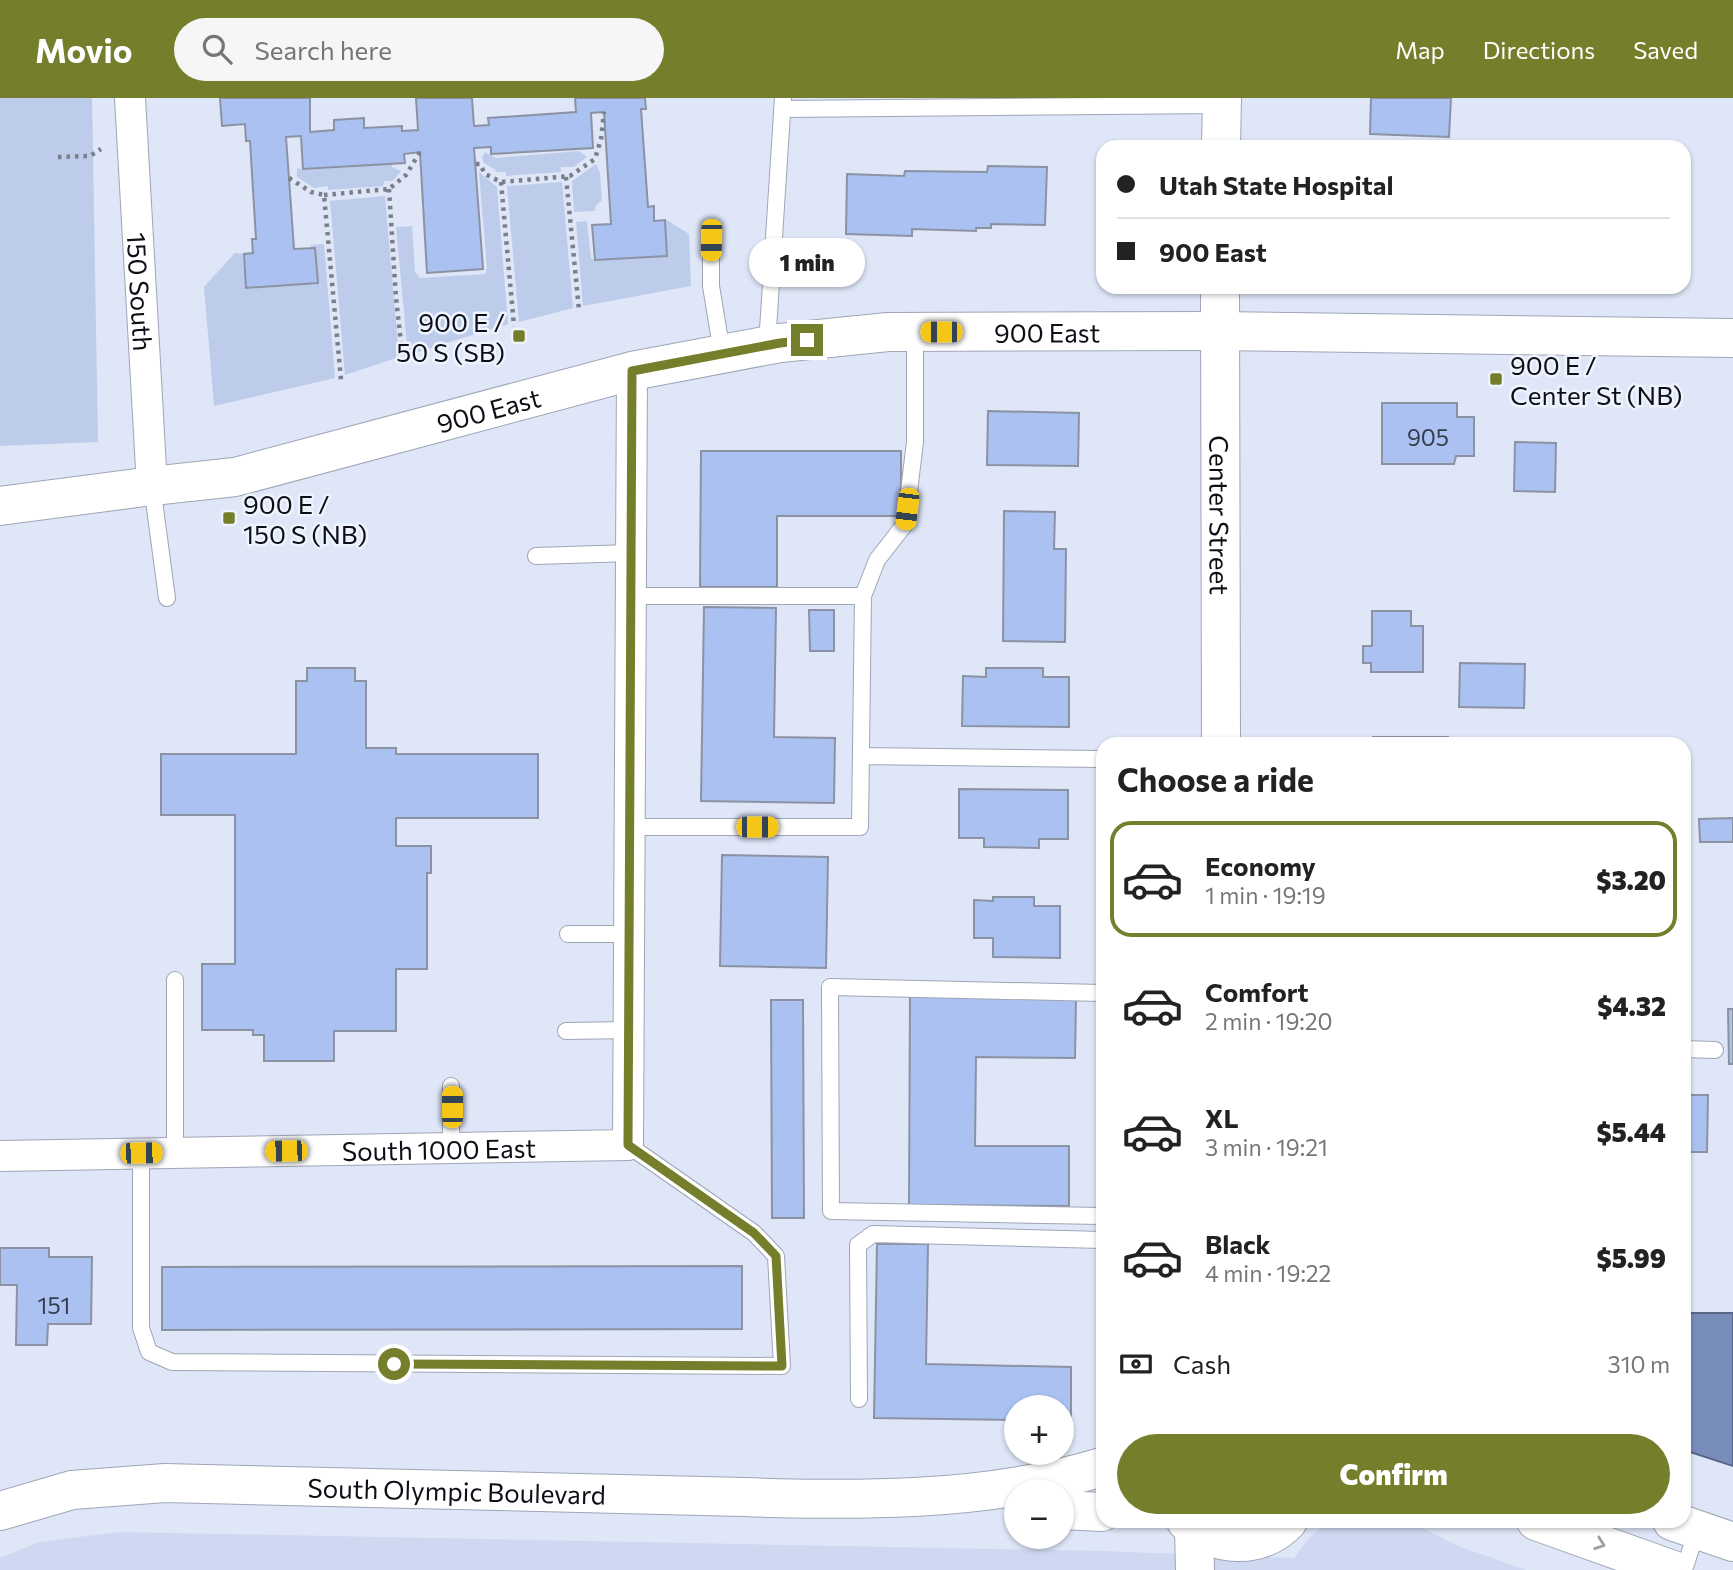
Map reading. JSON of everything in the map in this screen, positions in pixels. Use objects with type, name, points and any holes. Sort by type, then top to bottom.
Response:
[{"type":"street","name":"150 South","points":[[130,98],[152,486]]},
{"type":"street","points":[[1222,101],[1222,140]]},
{"type":"street","name":"Center Street","points":[[1220,294],[1221,737]]},
{"type":"street","name":"900 East","points":[[0,506],[235,478],[632,371],[768,345],[888,332],[1218,331],[1733,338]]},
{"type":"street","points":[[628,1145],[632,371]]},
{"type":"street","name":"South 1000 East","points":[[0,1156],[628,1145]]},
{"type":"street","name":"South Olympic Boulevard","points":[[917,1498],[1043,1482],[1096,1469]]},
{"type":"street","name":"South Olympic Boulevard","points":[[0,1511],[72,1490],[165,1483],[794,1498],[917,1498],[1004,1508]]},
{"type":"street","points":[[1074,1511],[1096,1512]]},
{"type":"street","points":[[1691,1527],[1733,1542]]},
{"type":"street","points":[[1184,1528],[1195,1570]]},
{"type":"street","points":[[1192,1528],[1211,1537],[1240,1542],[1268,1536],[1279,1528]]},
{"type":"street","points":[[1262,1570],[1283,1528]]},
{"type":"street","points":[[1556,1528],[1673,1570]]},
{"type":"lane","points":[[768,345],[782,104],[1222,101]]},
{"type":"lane","points":[[711,240],[711,286],[722,354]]},
{"type":"lane","points":[[630,828],[859,827],[863,596],[877,560],[905,524],[915,442],[915,332]]},
{"type":"lane","points":[[152,486],[167,598]]},
{"type":"lane","points":[[537,556],[631,553]]},
{"type":"lane","points":[[631,596],[863,596]]},
{"type":"lane","points":[[861,756],[1096,759]]},
{"type":"lane","points":[[568,934],[629,934]]},
{"type":"lane","points":[[175,980],[175,1153]]},
{"type":"lane","points":[[1096,993],[830,987],[831,1211],[1096,1216]]},
{"type":"lane","points":[[566,1031],[629,1030]]},
{"type":"lane","points":[[1691,1049],[1715,1050]]},
{"type":"lane","points":[[452,1086],[452,1148]]},
{"type":"lane","points":[[141,1153],[141,1328],[149,1352],[172,1362],[782,1366],[776,1256],[754,1233],[628,1145]]},
{"type":"lane","points":[[859,1399],[858,1245],[873,1234],[1096,1240]]},
{"type":"lane","points":[[1684,1570],[1685,1528]]},
{"type":"path","points":[[475,164],[480,164],[485,174],[501,182],[566,177],[594,159],[601,139],[604,112]]},
{"type":"path","points":[[289,178],[311,192],[324,195],[389,190],[406,175],[420,152]]},
{"type":"path","points":[[58,157],[90,156]]},
{"type":"path","points":[[566,177],[579,310]]},
{"type":"path","points":[[501,182],[514,326]]},
{"type":"path","points":[[389,190],[403,361]]},
{"type":"path","points":[[324,195],[341,380]]},
{"type":"shaded area","points":[[0,98],[92,98],[98,442],[0,446]]},
{"type":"shaded area","points":[[579,151],[587,157],[574,167],[561,167],[561,172],[506,176],[506,172],[495,172],[496,170],[484,163],[482,157],[485,152],[496,158]]},
{"type":"shaded area","points":[[392,164],[392,167],[401,171],[393,181],[384,181],[383,186],[328,190],[328,186],[314,188],[297,177],[297,168],[303,170]]},
{"type":"shaded area","points":[[596,164],[600,173],[602,200],[595,207],[595,211],[574,212],[572,181]]},
{"type":"shaded area","points":[[479,172],[497,187],[508,324],[408,355],[396,227],[412,226],[415,272],[420,278],[485,274],[487,268]]},
{"type":"shaded area","points":[[562,182],[573,308],[519,322],[507,186]]},
{"type":"shaded area","points":[[385,196],[399,357],[345,375],[330,201]]},
{"type":"shaded area","points":[[665,219],[689,234],[691,286],[583,306],[576,222],[587,221],[591,258],[595,260],[667,255]]},
{"type":"shaded area","points":[[324,244],[335,378],[214,406],[204,287],[235,253],[243,254],[246,289],[317,284],[316,248],[311,245]]},
{"type":"shaded area","points":[[1691,1313],[1733,1313],[1733,1466],[1691,1452]]},
{"type":"shaded area","points":[[1321,1528],[1423,1528],[1458,1546],[1526,1570],[0,1570],[0,1558],[40,1542],[119,1532],[1100,1551],[1294,1558],[1309,1538]]},
{"type":"building","points":[[220,98],[310,98],[310,132],[334,130],[334,120],[364,118],[364,128],[402,126],[402,131],[418,130],[416,98],[472,98],[474,126],[489,125],[488,118],[576,112],[575,98],[645,98],[646,109],[641,109],[648,207],[654,206],[654,221],[665,220],[667,256],[595,260],[592,225],[611,224],[604,112],[591,113],[593,148],[491,154],[491,147],[474,148],[483,269],[427,273],[420,152],[404,154],[405,163],[303,169],[301,136],[286,137],[294,249],[315,248],[318,283],[246,288],[244,254],[253,253],[252,239],[256,239],[250,141],[246,141],[245,124],[222,126]]},
{"type":"building","points":[[1371,98],[1451,98],[1449,137],[1370,134]]},
{"type":"building","points":[[988,166],[1047,167],[1045,225],[991,224],[991,228],[976,228],[976,231],[912,229],[912,236],[846,234],[847,174],[904,176],[905,171],[987,172]]},
{"type":"building","points":[[1382,403],[1457,403],[1457,417],[1474,417],[1474,456],[1456,456],[1454,464],[1382,464]]},
{"type":"building","points":[[988,411],[1079,413],[1078,466],[987,465]]},
{"type":"building","points":[[1515,442],[1556,443],[1555,492],[1514,491]]},
{"type":"building","points":[[701,451],[901,451],[901,516],[777,516],[777,587],[700,587]]},
{"type":"building","points":[[1004,511],[1055,512],[1054,549],[1066,549],[1065,642],[1003,641]]},
{"type":"building","points":[[704,607],[776,608],[774,737],[835,738],[834,803],[701,801]]},
{"type":"building","points":[[809,610],[834,610],[834,651],[810,651]]},
{"type":"building","points":[[1372,611],[1411,611],[1411,626],[1423,626],[1423,672],[1371,672],[1371,663],[1363,663],[1363,646],[1372,646]]},
{"type":"building","points":[[1460,663],[1525,664],[1524,708],[1459,707]]},
{"type":"building","points":[[307,668],[355,668],[355,681],[366,681],[366,748],[396,748],[396,754],[538,754],[538,818],[396,818],[396,846],[431,846],[431,873],[427,873],[427,969],[396,969],[396,1031],[334,1031],[334,1061],[264,1061],[264,1035],[253,1035],[253,1030],[202,1030],[202,964],[235,964],[235,815],[161,815],[161,754],[296,754],[296,681],[307,681]]},
{"type":"building","points":[[986,668],[1043,668],[1043,677],[1069,677],[1069,727],[962,726],[963,676],[986,677]]},
{"type":"building","points":[[959,789],[1068,790],[1068,839],[1039,839],[1039,848],[984,847],[984,838],[959,838]]},
{"type":"building","points":[[1733,818],[1733,842],[1700,842],[1699,819]]},
{"type":"building","points":[[722,855],[828,857],[826,968],[720,966]]},
{"type":"building","points":[[993,897],[1034,897],[1034,906],[1060,906],[1060,958],[993,957],[993,938],[974,938],[974,900],[993,901]]},
{"type":"building","points":[[910,995],[1076,997],[1075,1058],[976,1057],[975,1146],[1069,1146],[1069,1206],[909,1205]]},
{"type":"building","points":[[771,1000],[803,1000],[804,1218],[772,1218]]},
{"type":"building","points":[[1728,1009],[1733,1009],[1733,1064],[1729,1064]]},
{"type":"building","points":[[1691,1095],[1708,1095],[1707,1152],[1691,1152]]},
{"type":"building","points":[[877,1244],[928,1244],[926,1364],[1071,1367],[1071,1395],[1004,1395],[1004,1420],[874,1418]]},
{"type":"building","points":[[0,1248],[49,1248],[49,1257],[92,1257],[91,1324],[48,1324],[47,1345],[16,1345],[17,1285],[0,1285]]},
{"type":"building","points":[[742,1266],[742,1329],[162,1330],[162,1267]]},
{"type":"place","name":"900 E / 50 S (SB)","points":[[519,336]]},
{"type":"place","name":"900 E / Center St (NB)","points":[[1496,379]]},
{"type":"place","name":"900 E / 150 S (NB)","points":[[229,518]]},
{"type":"route","points":[[394,1364],[782,1366],[776,1256],[754,1233],[628,1145],[632,371],[807,340]]}]
